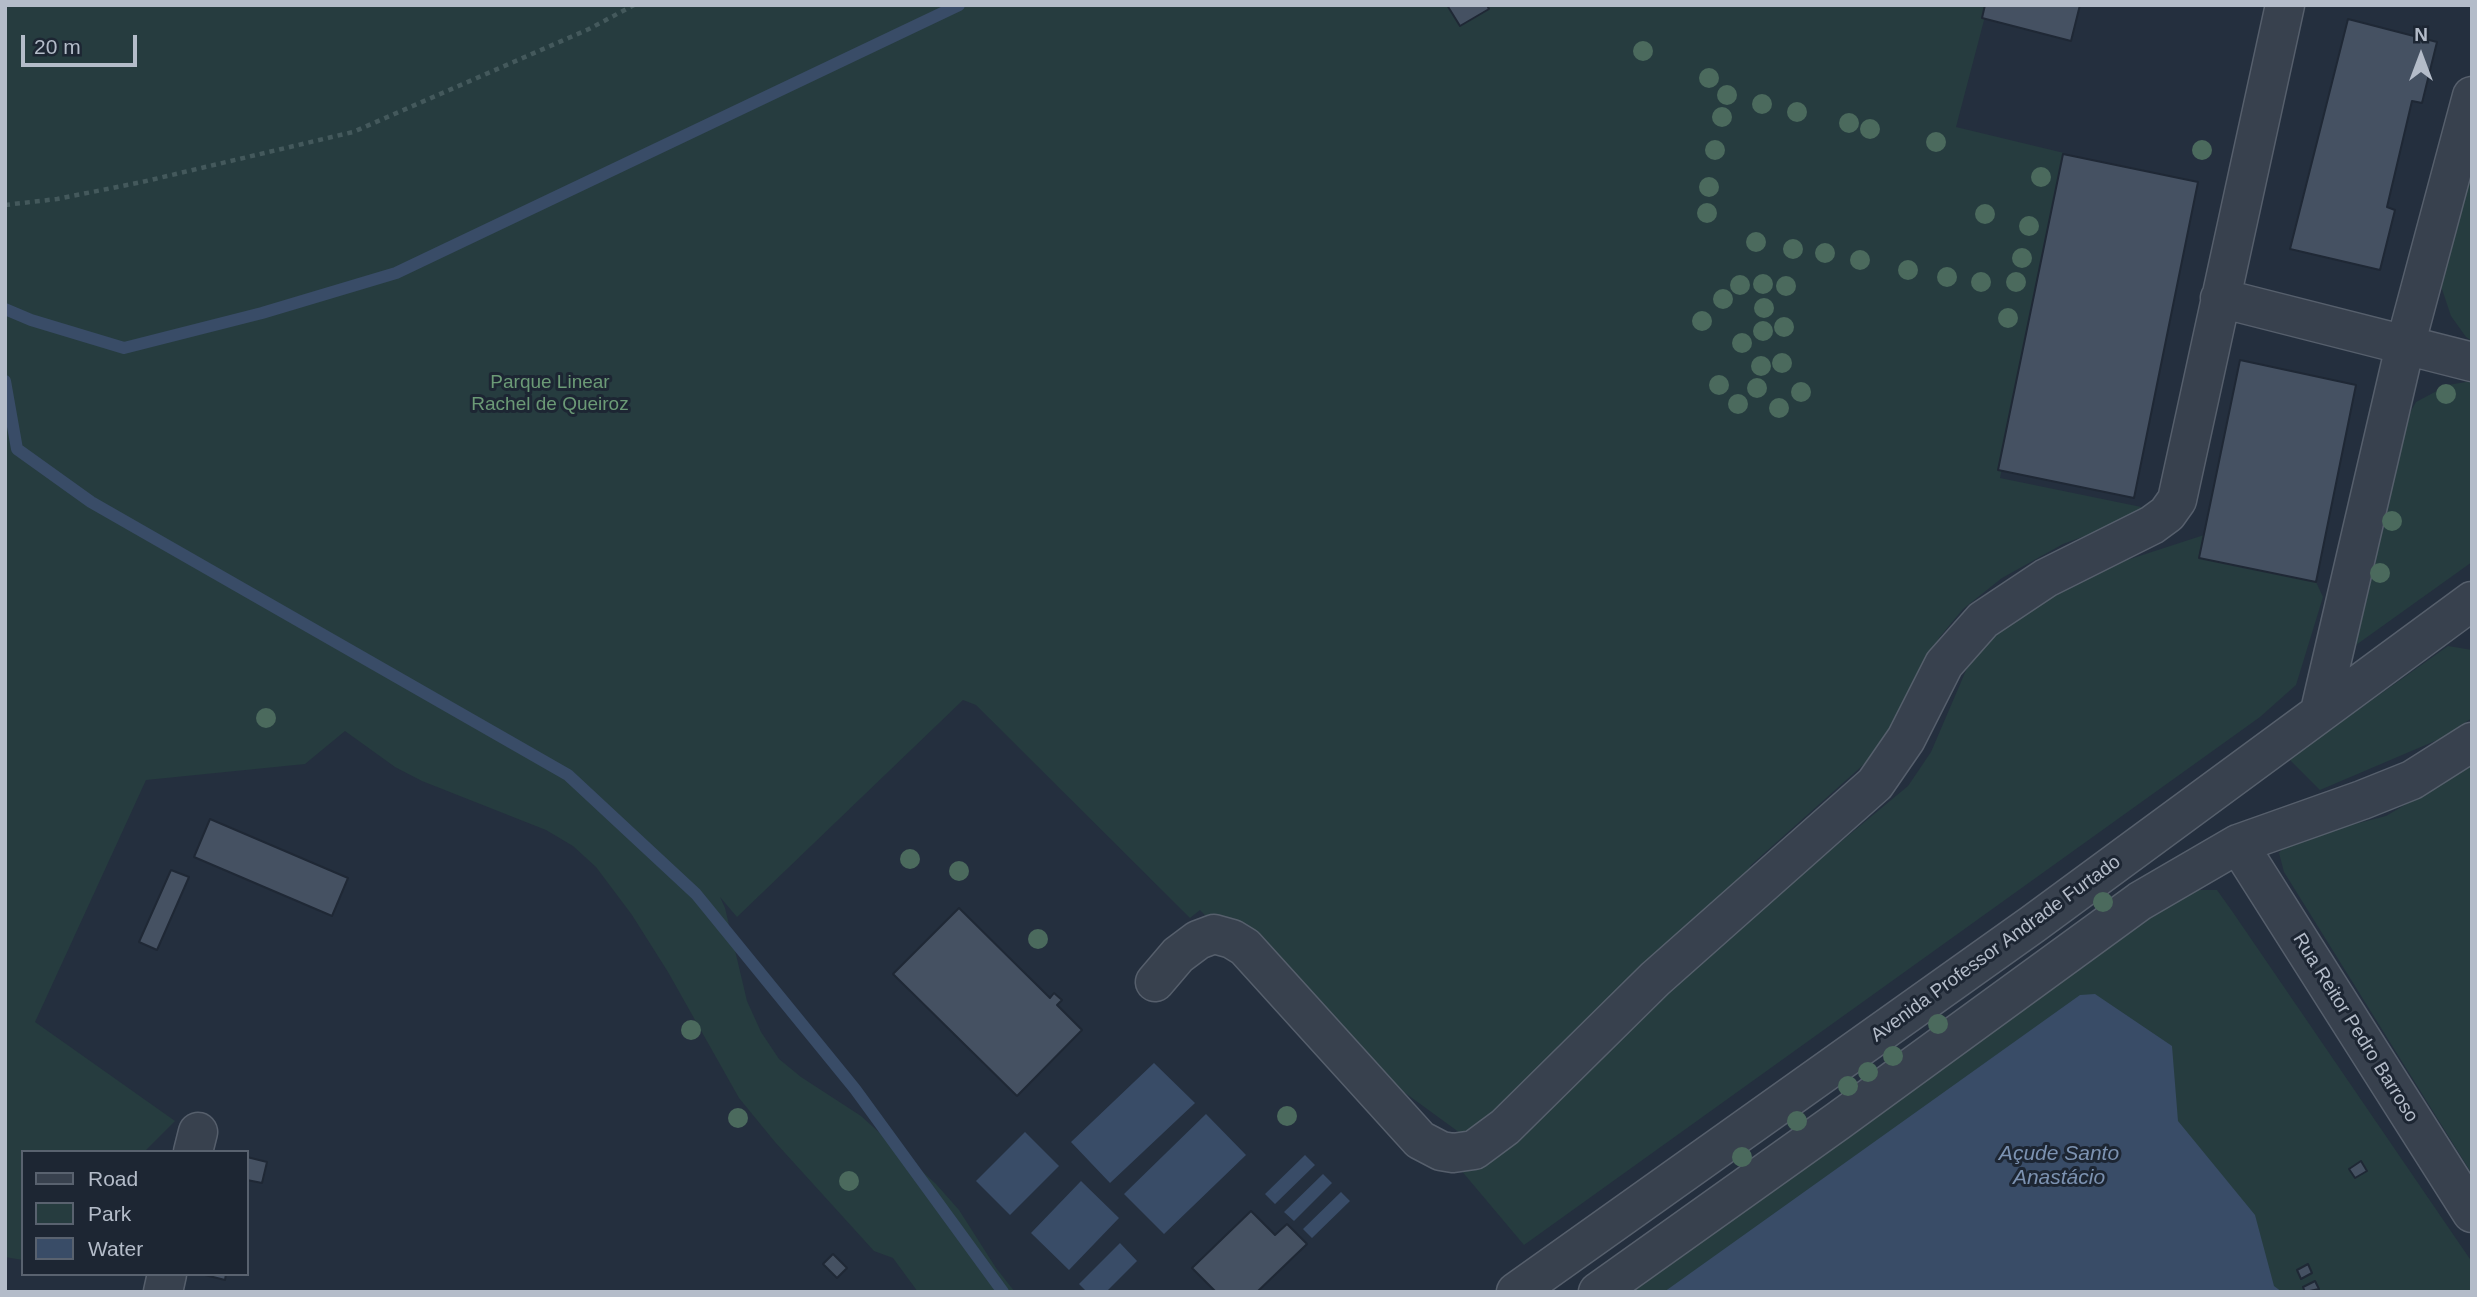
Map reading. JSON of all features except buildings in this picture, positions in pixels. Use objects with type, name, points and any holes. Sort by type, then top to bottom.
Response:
[{"type":"street","points":[[1154,982],[1178,956],[1198,940],[1214,934],[1231,939],[1245,947],[1420,1140],[1441,1152],[1474,1150],[1505,1127],[1655,979],[1875,784],[1906,739],[1944,664],[1983,620],[2046,578],[2152,525],[2167,514],[2177,500],[2285,5]]},
{"type":"street","points":[[2320,711],[2405,346],[2472,96]]},
{"type":"street","points":[[2220,299],[2472,362]]},
{"type":"street","name":"Avenida Professor Andrade Furtado","points":[[1516,1292],[2033,923],[2320,711],[2465,614]]},
{"type":"street","points":[[1598,1292],[2140,901],[2238,844],[2412,780],[2472,742]]},
{"type":"street","name":"Rua Reitor Pedro Barroso","points":[[2238,844],[2472,1213]]},
{"type":"path","points":[[5,205],[57,199],[142,182],[354,132],[589,29],[634,5]]},
{"type":"green space","name":"Parque Linear Rachel de Queiroz","points":[[5,5],[1988,5],[1956,127],[2064,153],[2000,478],[2156,510],[2063,544],[2002,578],[1963,609],[1939,638],[1890,741],[1750,866],[1756,912],[1908,786],[1931,752],[1967,668],[2016,609],[2121,562],[2204,535],[2200,558],[2316,582],[2323,597],[2296,685],[2260,717],[1524,1245],[1460,1169],[1482,1149],[1342,1047],[1253,965],[1200,910],[1190,918],[976,705],[963,700],[737,917],[720,897],[747,1001],[761,1032],[779,1059],[801,1077],[861,1116],[936,1184],[959,1210],[996,1268],[1015,1292],[918,1292],[893,1258],[874,1251],[775,1142],[739,1098],[668,972],[632,915],[596,867],[573,846],[546,830],[422,781],[395,767],[345,731],[305,764],[146,780],[35,1022],[175,1121],[146,1150],[21,1150],[21,1260],[5,1257]]},
{"type":"green space","points":[[2472,153],[2472,341],[2451,316],[2442,289],[2442,276]]},
{"type":"green space","points":[[2472,381],[2472,562],[2356,645],[2408,416],[2416,402],[2448,385]]},
{"type":"green space","points":[[2448,646],[2472,650],[2472,718],[2442,738],[2320,790],[2289,759]]},
{"type":"green space","points":[[2472,765],[2472,1174],[2284,872],[2279,853],[2289,841],[2386,816]]},
{"type":"green space","points":[[2185,890],[2217,890],[2232,911],[2472,1262],[2472,1292],[1624,1292]]},
{"type":"water","name":"Açude Santo Anastácio","points":[[2095,994],[2172,1046],[2178,1121],[2255,1215],[2274,1286],[2282,1292],[1664,1292],[2080,995]]},
{"type":"water","points":[[1154,1063],[1195,1103],[1110,1183],[1071,1142]]},
{"type":"water","points":[[1206,1114],[1246,1155],[1164,1234],[1124,1194]]},
{"type":"water","points":[[1025,1132],[1059,1166],[1010,1215],[976,1181]]},
{"type":"water","points":[[1305,1155],[1315,1165],[1275,1204],[1265,1194]]},
{"type":"water","points":[[1323,1174],[1332,1183],[1294,1221],[1284,1212]]},
{"type":"water","points":[[1081,1181],[1119,1218],[1069,1270],[1031,1233]]},
{"type":"water","points":[[1341,1192],[1350,1201],[1312,1238],[1303,1229]]},
{"type":"water","points":[[1120,1243],[1137,1261],[1106,1292],[1087,1292],[1079,1284]]},
{"type":"waterway","points":[[5,309],[31,320],[124,348],[262,313],[396,273],[959,5]]},
{"type":"waterway","points":[[5,381],[17,449],[91,502],[568,775],[696,894],[855,1089],[1003,1292]]}]
